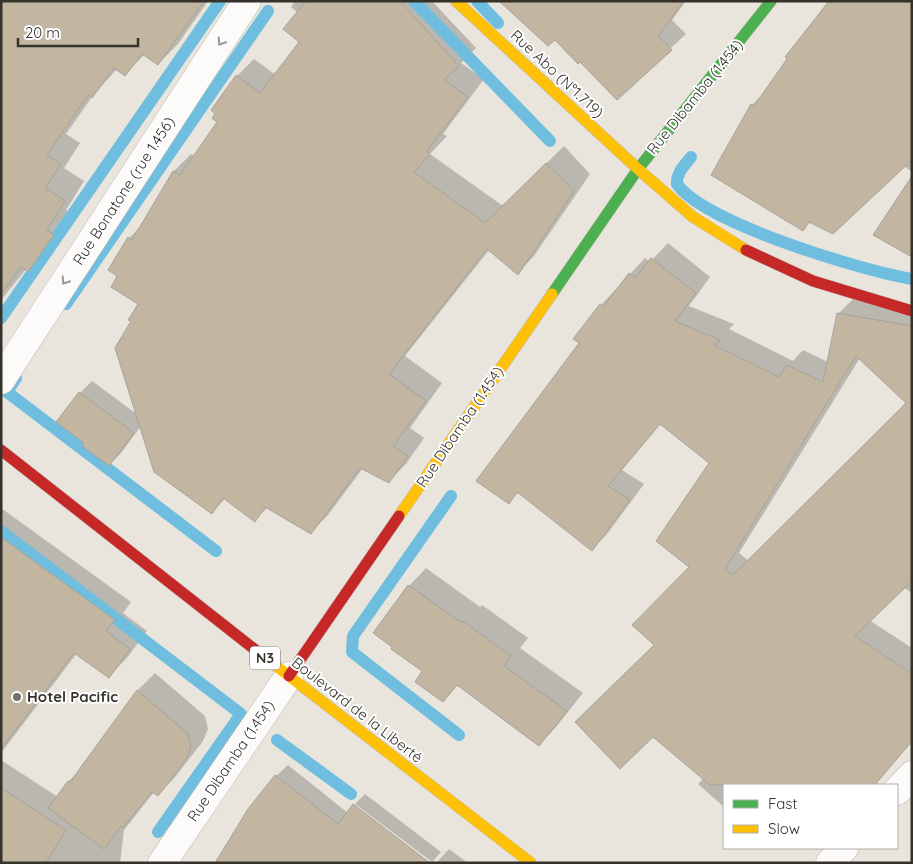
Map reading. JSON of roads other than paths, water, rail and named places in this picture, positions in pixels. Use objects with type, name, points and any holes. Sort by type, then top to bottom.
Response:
[{"type":"main road","name":"Rue Abo (N°1.719)","points":[[456,1],[638,169],[693,217],[741,248],[813,281],[912,310]]},
{"type":"main road","name":"Rue Dibamba (1.454)","points":[[289,676],[638,169],[771,1]]},
{"type":"main road","name":"Boulevard de la Liberté","points":[[1,450],[531,863]]},
{"type":"street","name":"Rue Bonatone (rue 1.456)","points":[[1,380],[247,1]]},
{"type":"street","name":"Rue Dibamba (1.454)","points":[[162,863],[289,676]]},
{"type":"street","points":[[898,790],[912,775]]},
{"type":"street","points":[[830,863],[843,849]]},
{"type":"waterway","points":[[1,318],[220,1]]},
{"type":"waterway","points":[[414,1],[550,141]]},
{"type":"waterway","points":[[477,1],[498,23]]},
{"type":"waterway","points":[[66,304],[268,11]]},
{"type":"waterway","points":[[691,157],[679,173],[677,184],[693,199],[718,214],[750,229],[823,256],[912,279]]},
{"type":"waterway","points":[[16,378],[7,392],[216,551]]},
{"type":"waterway","points":[[451,496],[353,636],[352,652],[459,735]]},
{"type":"waterway","points":[[1,531],[241,714],[158,832]]},
{"type":"waterway","points":[[277,740],[351,794]]},
{"type":"place","name":"Hotel Pacific","points":[[17,697]]}]
